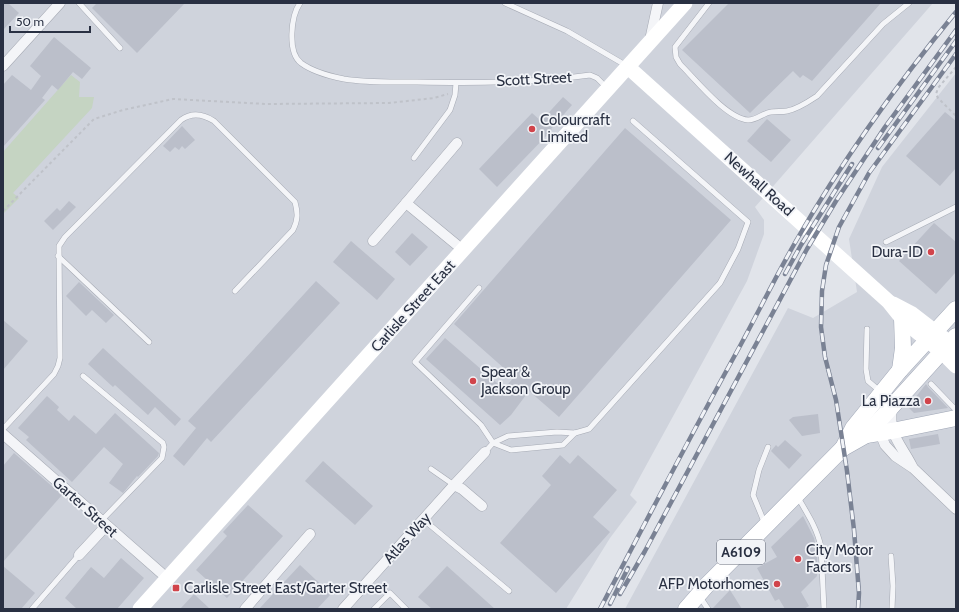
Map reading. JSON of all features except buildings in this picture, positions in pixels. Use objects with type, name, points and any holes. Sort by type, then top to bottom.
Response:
[{"type":"main road","name":"Carlisle Street East","points":[[140,609],[686,3]]},
{"type":"main road","name":"Newhall Road","points":[[628,67],[890,302],[902,318],[931,336],[951,345],[956,366]]},
{"type":"main road","name":"Newhall Road","points":[[890,302],[912,314],[931,336]]},
{"type":"main road","name":"A6109","points":[[844,448],[853,428],[900,370],[956,309]]},
{"type":"main road","points":[[900,370],[903,348],[902,318]]},
{"type":"main road","name":"A6109","points":[[686,609],[698,595],[844,448],[879,430],[893,407],[951,345]]},
{"type":"main road","points":[[879,430],[956,418]]},
{"type":"street","points":[[3,66],[60,3]]},
{"type":"street","points":[[649,44],[658,3]]},
{"type":"street","points":[[373,241],[457,143]]},
{"type":"street","points":[[406,203],[463,250]]},
{"type":"street","points":[[879,396],[879,430],[913,468],[956,509]]},
{"type":"street","name":"Garter Street","points":[[3,434],[103,524],[168,579]]},
{"type":"street","name":"Atlas Way","points":[[343,609],[485,452]]},
{"type":"street","points":[[454,485],[462,489],[482,506]]},
{"type":"street","points":[[80,556],[103,524]]},
{"type":"street","points":[[245,609],[310,534]]},
{"type":"lane","points":[[79,3],[120,48]]},
{"type":"lane","name":"Scott Street","points":[[300,3],[296,10],[292,29],[294,51],[300,62],[315,71],[351,79],[378,82],[456,83],[540,80],[590,75],[597,78],[608,89]]},
{"type":"lane","points":[[505,3],[567,31],[628,67]]},
{"type":"lane","points":[[709,3],[675,47],[676,57],[680,64],[724,109],[735,116],[749,120],[770,112],[787,111],[804,105],[817,96],[884,24],[909,3]]},
{"type":"lane","points":[[414,158],[450,110],[456,83]]},
{"type":"lane","points":[[3,429],[54,374],[58,366],[60,358],[59,246],[65,238],[181,120],[188,115],[206,116],[214,121],[296,202],[298,210],[297,221],[293,230],[235,291]]},
{"type":"lane","points":[[485,452],[493,443],[508,436],[557,432],[575,433],[589,429],[720,283],[738,249],[748,222],[633,121]]},
{"type":"lane","points":[[886,242],[956,207]]},
{"type":"lane","points":[[58,256],[149,342]]},
{"type":"lane","points":[[480,288],[415,362],[481,425],[493,443],[511,450],[562,445],[575,433]]},
{"type":"lane","points":[[867,329],[866,369],[868,380],[879,396]]},
{"type":"lane","points":[[84,376],[163,443],[164,447],[162,458],[103,524]]},
{"type":"lane","points":[[931,384],[956,410]]},
{"type":"lane","points":[[766,526],[753,495],[759,470],[768,447]]},
{"type":"lane","points":[[431,468],[454,485]]},
{"type":"lane","points":[[797,495],[815,527],[819,538],[821,547],[824,609]]},
{"type":"lane","points":[[424,520],[509,591]]},
{"type":"lane","points":[[32,609],[80,556]]},
{"type":"lane","points":[[891,556],[893,586],[892,609]]},
{"type":"lane","points":[[374,609],[390,593],[406,609]]},
{"type":"lane","points":[[698,595],[708,609]]},
{"type":"path","points":[[956,67],[938,88],[936,94],[938,98],[956,116]]},
{"type":"path","points":[[416,100],[434,98],[455,91]]},
{"type":"shaded area","points":[[3,3],[933,3],[755,207],[764,220],[764,234],[747,281],[630,495],[637,502],[610,538],[566,609],[3,609]]},
{"type":"shaded area","points":[[956,73],[956,609],[625,609],[788,308],[813,318],[857,292],[849,239],[882,167]]},
{"type":"green space","points":[[71,75],[80,82],[79,97],[94,97],[92,108],[13,193],[19,198],[3,214],[3,152]]},
{"type":"railway","points":[[600,609],[796,241],[851,152],[892,95],[956,12]]},
{"type":"railway","points":[[620,594],[645,551],[807,249],[836,201],[885,127],[956,30]]},
{"type":"railway","points":[[878,148],[956,41]]},
{"type":"railway","points":[[858,609],[859,593],[854,530],[847,471],[836,400],[825,357],[821,327],[822,291],[826,265],[839,227],[869,173],[956,54]]},
{"type":"railway","points":[[785,274],[801,245],[852,164]]},
{"type":"railway","points":[[610,604],[628,568]]},
{"type":"place","name":"Colourcraft Limited","points":[[532,129]]},
{"type":"place","name":"Dura-ID","points":[[931,252]]},
{"type":"place","name":"Spear & Jackson Group","points":[[473,381]]},
{"type":"place","name":"La Piazza","points":[[928,401]]},
{"type":"place","name":"City Motor Factors","points":[[798,559]]},
{"type":"place","name":"AFP Motorhomes","points":[[777,584]]},
{"type":"place","name":"Carlisle Street East/Garter Street","points":[[176,588]]}]
